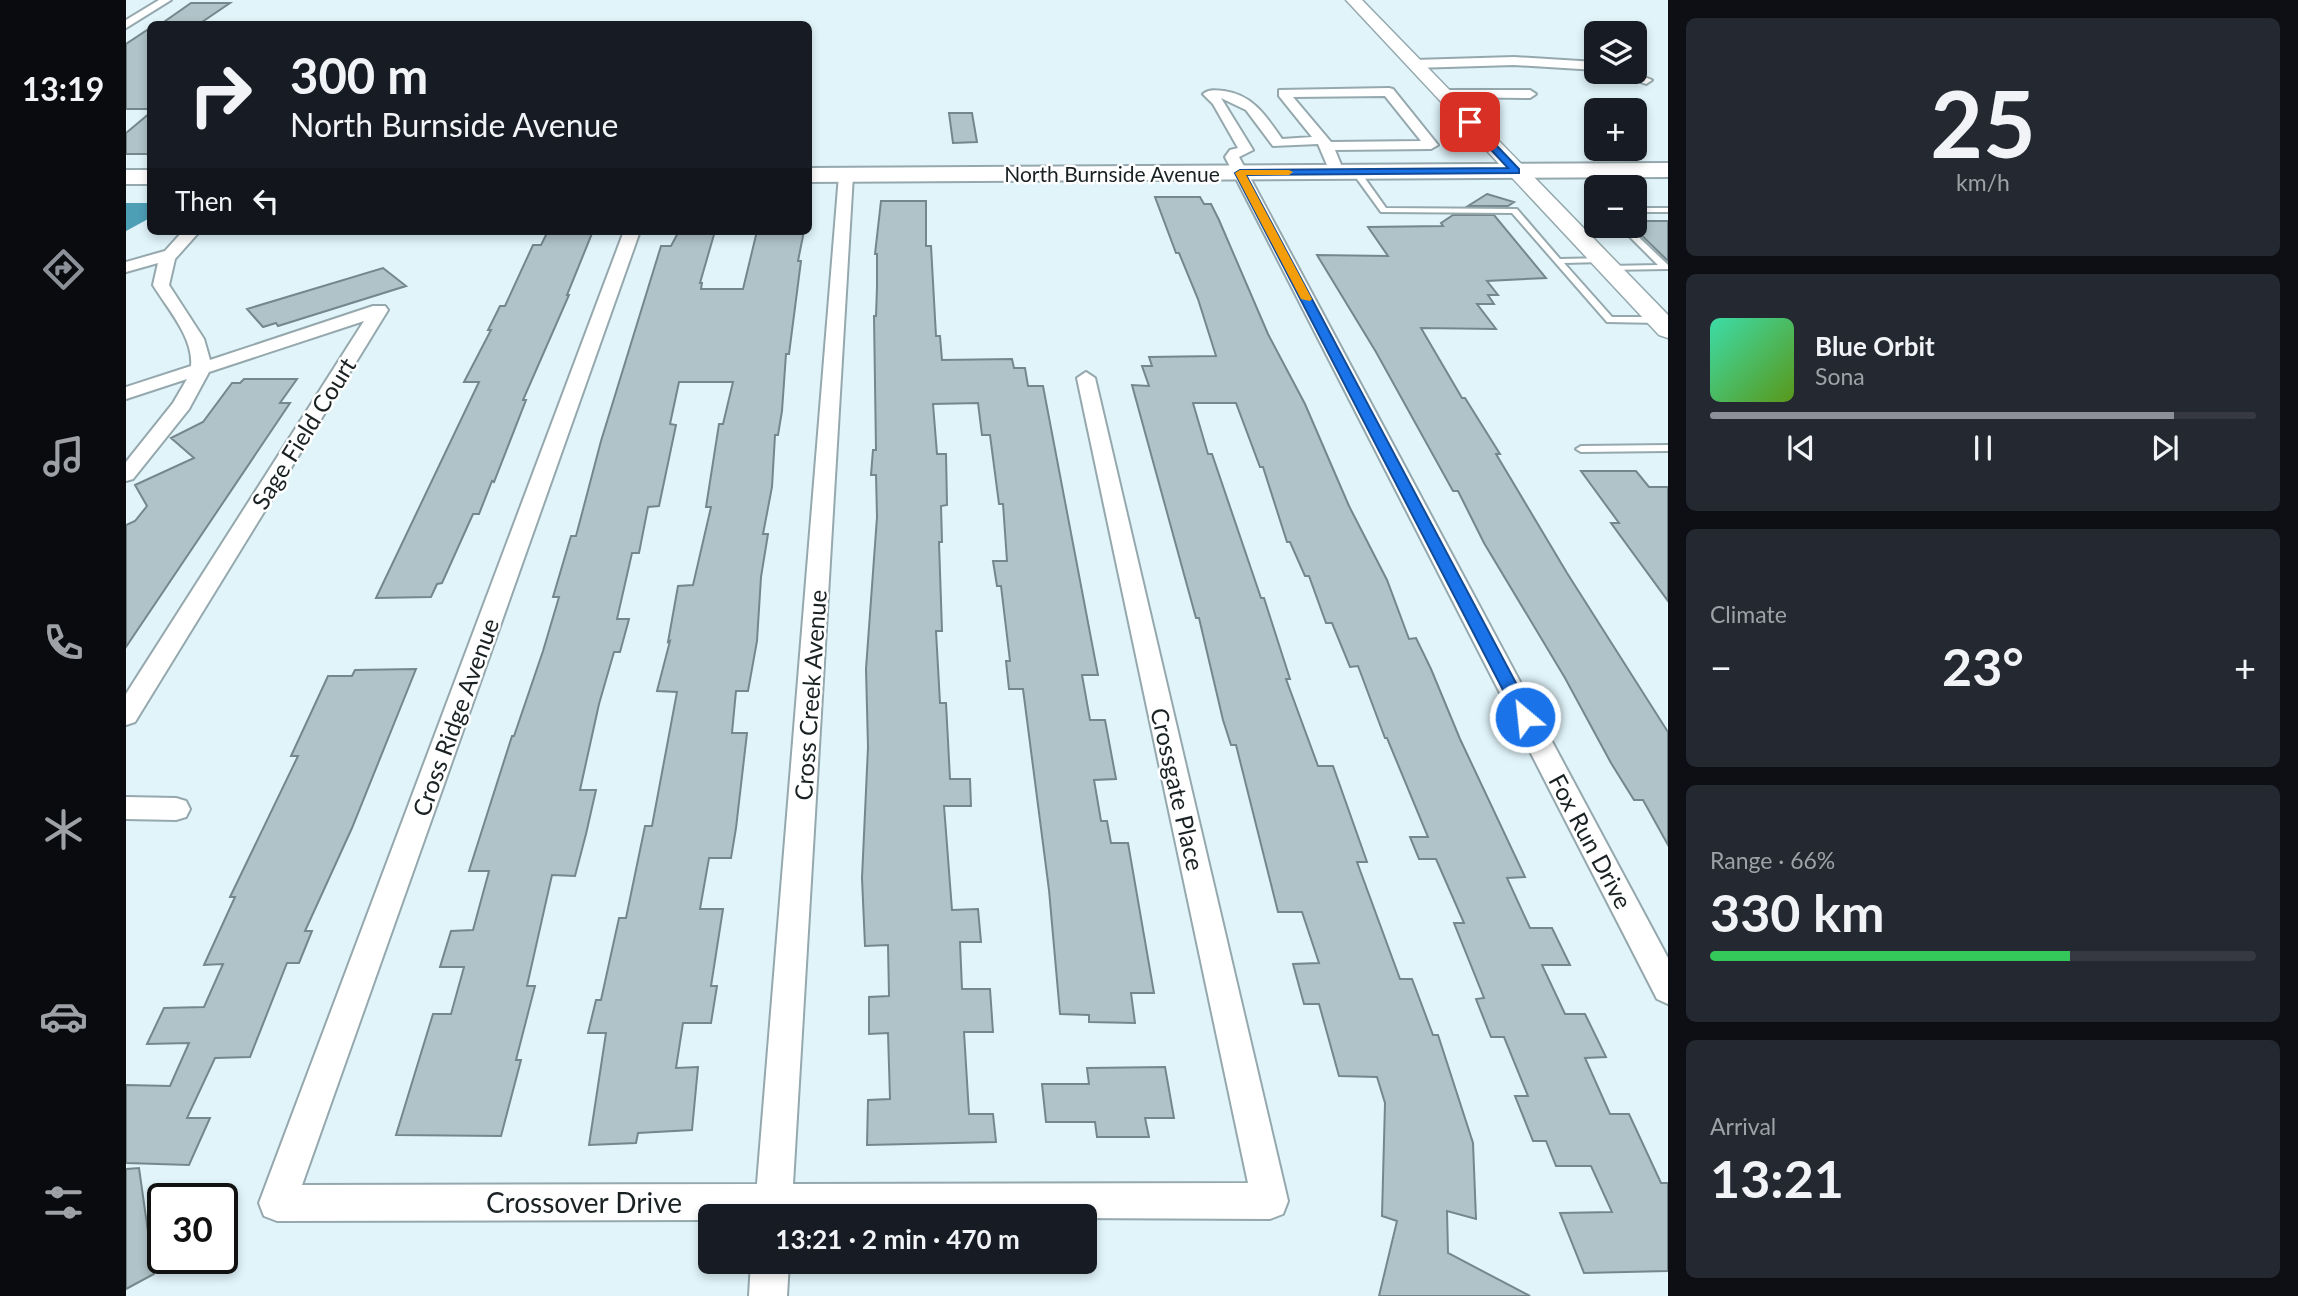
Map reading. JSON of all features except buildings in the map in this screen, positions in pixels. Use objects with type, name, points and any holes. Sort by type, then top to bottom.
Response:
[{"type":"main road","points":[[1354,0],[1447,102],[1663,325]]},
{"type":"main road","name":"North Burnside Avenue","points":[[812,175],[1243,162],[1347,172],[1668,170]]},
{"type":"main road","points":[[126,177],[147,177]]},
{"type":"street","points":[[126,25],[166,0]]},
{"type":"street","points":[[1414,64],[1514,61],[1584,65]]},
{"type":"street","points":[[1243,162],[1278,143],[1324,143],[1431,145],[1408,106],[1389,92],[1283,93],[1324,143],[1347,172]]},
{"type":"street","name":"Fox Run Drive","points":[[1278,143],[1251,105],[1229,95],[1209,94],[1218,102],[1243,162],[1668,989]]},
{"type":"street","points":[[1447,102],[1530,94]]},
{"type":"street","name":"Cross Creek Avenue","points":[[774,1204],[846,175]]},
{"type":"street","points":[[126,475],[182,405],[192,390],[200,369],[201,361],[195,339],[161,285],[167,258],[188,235]]},
{"type":"street","name":"Cross Ridge Avenue","points":[[277,1203],[631,235]]},
{"type":"street","points":[[126,267],[171,254]]},
{"type":"street","name":"Sage Field Court","points":[[126,393],[379,310],[126,715]]},
{"type":"street","name":"Crossgate Place","points":[[1086,378],[1270,1201]]},
{"type":"street","points":[[126,808],[176,809]]},
{"type":"street","name":"Crossover Drive","points":[[1084,1204],[1270,1201]]},
{"type":"street","name":"Crossover Drive","points":[[277,1203],[698,1208]]},
{"type":"street","points":[[768,1296],[769,1274]]},
{"type":"lane","points":[[1347,172],[1384,210],[1514,211],[1610,320],[1663,325]]},
{"type":"lane","points":[[1647,211],[1668,210]]},
{"type":"lane","points":[[1636,238],[1667,267]]},
{"type":"lane","points":[[1558,261],[1667,267]]},
{"type":"lane","points":[[1581,449],[1668,448]]},
{"type":"water","points":[[126,203],[147,203],[147,220],[126,231]]},
{"type":"slow traffic","points":[[1289,172],[1240,173],[1306,299]]},
{"type":"route","points":[[1470,122],[1516,171],[1240,173],[1525,717]]}]
